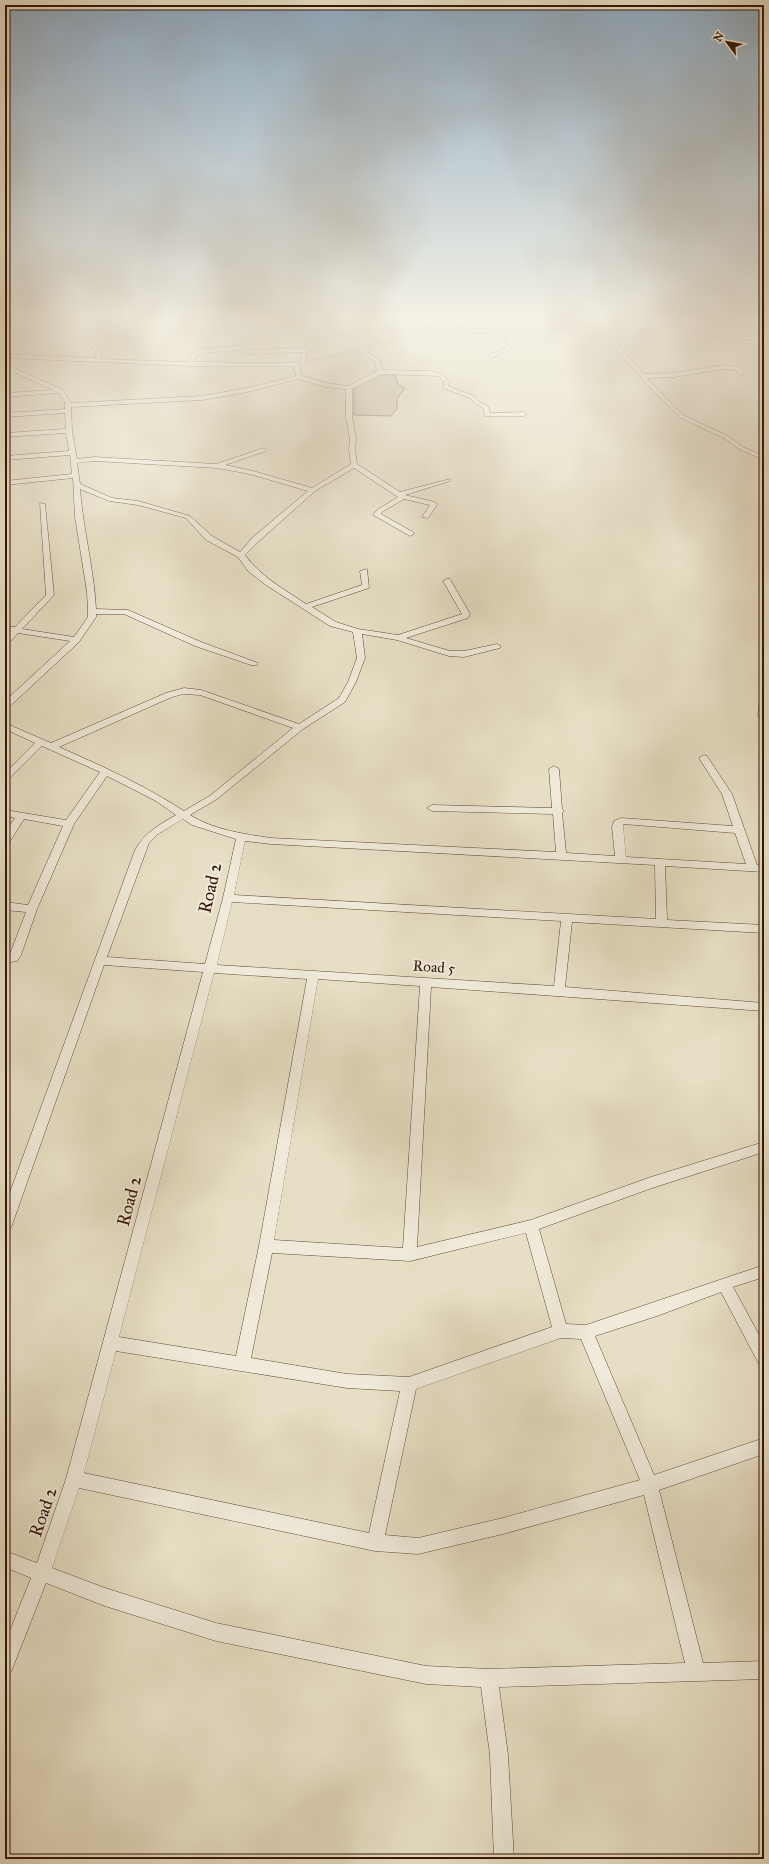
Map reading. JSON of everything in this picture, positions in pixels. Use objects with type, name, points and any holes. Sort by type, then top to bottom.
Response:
[{"type":"street","points":[[5,704],[76,640],[88,625],[92,617],[91,592],[79,517],[76,476],[71,452],[68,404]]},
{"type":"street","points":[[5,415],[122,404]]},
{"type":"street","points":[[350,404],[349,417],[353,438],[352,449],[354,465]]},
{"type":"street","points":[[480,404],[486,407],[487,415],[524,414]]},
{"type":"street","points":[[668,404],[683,417],[726,437],[741,448],[764,458]]},
{"type":"street","points":[[5,435],[69,431]]},
{"type":"street","points":[[217,466],[264,450]]},
{"type":"street","points":[[5,458],[71,452]]},
{"type":"street","points":[[73,461],[102,459],[217,466],[251,472],[313,490]]},
{"type":"street","points":[[241,555],[256,538],[313,490],[354,465]]},
{"type":"street","points":[[354,465],[407,499],[429,501],[433,503],[434,505],[426,517]]},
{"type":"street","points":[[5,483],[76,476]]},
{"type":"street","points":[[410,534],[377,515],[379,511],[402,496],[448,480]]},
{"type":"street","points":[[77,485],[110,500],[138,504],[188,517],[209,538],[241,555],[251,569],[269,583],[334,624],[357,631],[398,638],[456,654],[497,646]]},
{"type":"street","points":[[5,642],[50,595],[42,504]]},
{"type":"street","points":[[307,606],[366,586],[364,571]]},
{"type":"street","points":[[398,638],[462,619],[465,616],[466,614],[447,581]]},
{"type":"street","points":[[92,611],[125,612],[198,644],[254,663]]},
{"type":"street","points":[[5,628],[76,640]]},
{"type":"street","points":[[5,1226],[140,850],[145,841],[154,832],[214,797],[300,727],[342,700],[352,682],[361,658],[357,631]]},
{"type":"street","points":[[51,747],[170,695],[184,691],[201,693],[300,727]]},
{"type":"street","points":[[764,700],[762,715],[764,720]]},
{"type":"street","points":[[5,726],[105,771],[159,799],[196,823],[241,837],[271,841],[562,856],[759,869],[740,830],[727,794],[704,758]]},
{"type":"street","points":[[5,778],[40,743]]},
{"type":"street","points":[[554,769],[562,856]]},
{"type":"street","points":[[5,959],[13,958],[15,955],[32,909],[69,824],[105,771]]},
{"type":"street","points":[[432,808],[559,811]]},
{"type":"street","points":[[5,813],[20,817],[69,824]]},
{"type":"street","points":[[5,841],[20,817]]},
{"type":"street","points":[[622,860],[617,827],[618,823],[621,821],[740,830]]},
{"type":"street","name":"Road 2","points":[[5,1666],[42,1572],[74,1479],[210,968],[228,898],[241,837]]},
{"type":"street","points":[[660,863],[662,924]]},
{"type":"street","points":[[228,898],[567,919],[764,929]]},
{"type":"street","points":[[5,906],[32,909]]},
{"type":"street","points":[[559,990],[567,919]]},
{"type":"street","name":"Road 5","points":[[101,961],[559,990],[764,1007]]},
{"type":"street","points":[[242,1363],[266,1246],[314,975]]},
{"type":"street","points":[[410,1255],[426,982]]},
{"type":"street","points":[[266,1246],[410,1255],[531,1226],[652,1183],[764,1147]]},
{"type":"street","points":[[531,1226],[561,1331]]},
{"type":"street","points":[[111,1343],[347,1381],[410,1384],[561,1331],[586,1332],[764,1271]]},
{"type":"street","points":[[724,1284],[764,1359]]},
{"type":"street","points":[[586,1332],[650,1485],[696,1671]]},
{"type":"street","points":[[375,1543],[410,1384]]},
{"type":"street","points":[[74,1479],[375,1543],[418,1546],[503,1526],[650,1485],[764,1446]]},
{"type":"street","points":[[5,1559],[112,1599],[216,1632],[426,1675],[489,1678],[764,1670]]},
{"type":"street","points":[[489,1678],[499,1755],[504,1859]]},
{"type":"shaded area","points":[[354,404],[397,404],[397,409],[391,416],[354,415]]}]
